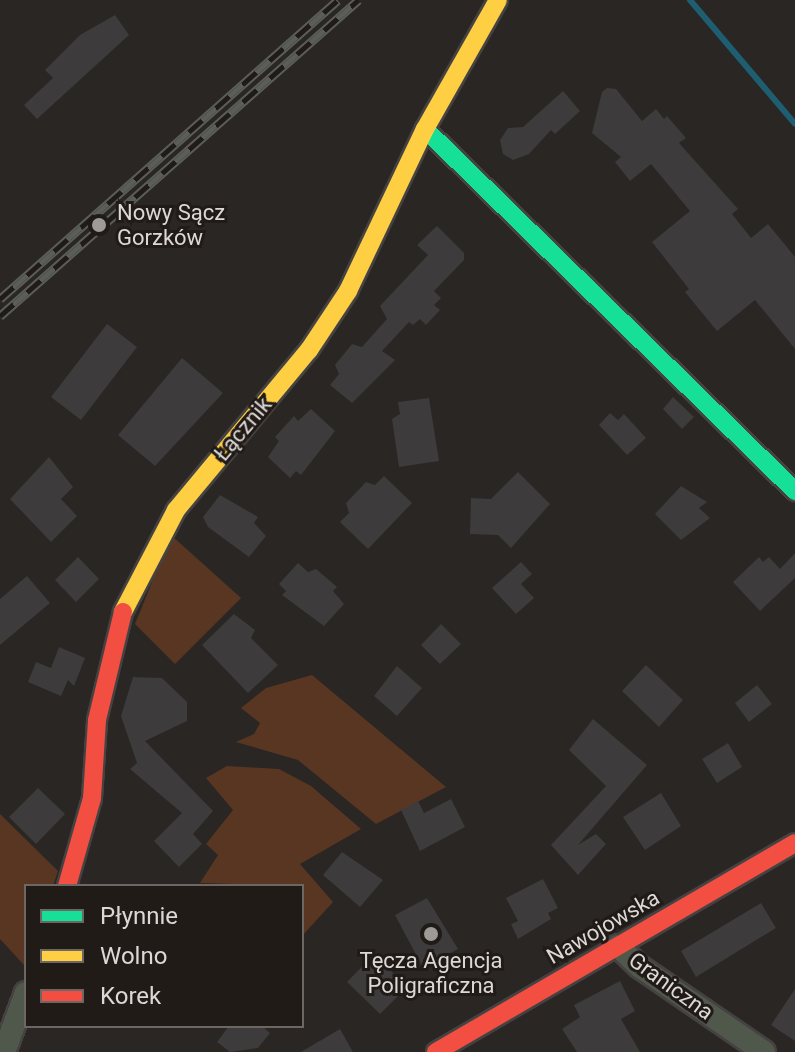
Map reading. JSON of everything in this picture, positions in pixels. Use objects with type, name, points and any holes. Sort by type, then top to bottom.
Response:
[{"type":"street","name":"Łącznik","points":[[68,884],[92,798],[97,720],[125,605],[176,510],[309,350],[348,291],[425,129],[498,0]]},
{"type":"street","points":[[425,129],[795,491]]},
{"type":"street","name":"Nawojowska","points":[[436,1052],[795,843]]},
{"type":"street","name":"Graniczna","points":[[618,946],[640,967],[764,1052]]},
{"type":"street","points":[[4,1052],[24,998]]},
{"type":"shaded area","points":[[171,535],[241,598],[175,664],[135,624]]},
{"type":"shaded area","points":[[312,675],[446,787],[376,824],[298,760],[236,742],[254,734],[260,723],[241,708],[266,688]]},
{"type":"shaded area","points":[[227,766],[279,769],[311,786],[361,829],[300,864],[333,902],[304,934],[304,884],[200,883],[218,855],[206,844],[233,810],[206,778]]},
{"type":"shaded area","points":[[0,814],[58,871],[54,884],[24,884],[24,965],[0,939]]},
{"type":"building","points":[[115,15],[129,35],[37,119],[24,105],[53,78],[45,70],[80,35]]},
{"type":"building","points":[[607,88],[616,89],[642,121],[656,109],[664,119],[667,116],[686,138],[679,143],[738,209],[732,214],[751,238],[768,224],[795,257],[795,349],[755,300],[717,331],[685,292],[689,289],[652,242],[690,211],[651,164],[630,181],[615,162],[621,157],[592,133],[602,92]]},
{"type":"building","points":[[563,91],[580,111],[555,134],[551,130],[529,154],[513,160],[503,154],[500,140],[508,128],[523,127]]},
{"type":"building","points":[[437,226],[464,253],[464,260],[434,291],[441,298],[434,305],[440,310],[426,325],[420,319],[413,325],[409,322],[382,351],[395,360],[352,403],[330,385],[339,374],[335,365],[352,344],[362,347],[387,319],[380,306],[428,255],[417,245]]},
{"type":"building","points":[[107,324],[137,347],[81,420],[51,397]]},
{"type":"building","points":[[182,358],[223,393],[155,466],[118,435]]},
{"type":"building","points":[[673,397],[694,417],[682,429],[663,409]]},
{"type":"building","points":[[429,398],[439,461],[399,467],[392,419],[400,414],[398,402]]},
{"type":"building","points":[[311,409],[335,431],[301,475],[296,471],[290,478],[268,457],[279,441],[275,437],[294,416],[298,421]]},
{"type":"building","points":[[610,413],[618,420],[624,414],[646,438],[627,455],[599,425]]},
{"type":"building","points":[[49,457],[73,487],[61,499],[77,516],[51,542],[10,499]]},
{"type":"building","points":[[518,472],[550,504],[511,548],[498,535],[470,534],[471,498],[491,499]]},
{"type":"building","points":[[384,476],[412,503],[368,549],[340,522],[349,513],[346,503],[366,482],[375,485]]},
{"type":"building","points":[[681,486],[707,502],[699,508],[710,518],[681,540],[655,514]]},
{"type":"building","points":[[220,495],[258,517],[254,523],[266,536],[249,557],[208,527],[203,517]]},
{"type":"building","points":[[795,553],[795,578],[760,611],[733,582],[759,557],[763,562],[769,557],[780,569]]},
{"type":"building","points":[[78,557],[99,579],[76,602],[55,580]]},
{"type":"building","points":[[521,562],[532,574],[521,584],[534,598],[516,614],[492,588]]},
{"type":"building","points":[[298,563],[308,572],[316,569],[337,587],[333,591],[344,604],[324,626],[282,595],[286,591],[279,584]]},
{"type":"building","points":[[27,576],[50,603],[0,645],[0,599]]},
{"type":"building","points":[[234,614],[255,630],[251,638],[278,665],[248,693],[202,645]]},
{"type":"building","points":[[441,624],[461,644],[440,664],[421,645]]},
{"type":"building","points":[[59,647],[85,658],[74,686],[68,680],[61,696],[28,682],[36,662],[51,668]]},
{"type":"building","points":[[646,665],[683,700],[659,727],[622,691]]},
{"type":"building","points":[[397,666],[422,688],[397,716],[374,696]]},
{"type":"building","points":[[133,677],[162,678],[187,702],[187,721],[145,741],[213,811],[193,834],[202,844],[179,867],[154,841],[182,813],[130,769],[137,763],[121,716]]},
{"type":"building","points":[[757,685],[772,704],[749,722],[735,703]]},
{"type":"building","points":[[593,719],[647,765],[578,845],[596,834],[606,844],[578,875],[551,845],[606,786],[569,750]]},
{"type":"building","points":[[728,743],[742,767],[717,783],[702,759]]},
{"type":"building","points":[[38,788],[65,814],[36,844],[9,817]]},
{"type":"building","points":[[661,793],[681,826],[645,850],[623,817]]},
{"type":"building","points":[[451,799],[465,827],[420,851],[401,810],[418,801],[424,813]]},
{"type":"building","points":[[342,852],[383,880],[360,907],[323,875]]},
{"type":"building","points":[[543,879],[558,908],[548,913],[551,919],[518,939],[511,924],[518,921],[506,898]]},
{"type":"building","name":"Tęcza Agencja Poligraficzna","points":[[427,898],[458,949],[423,968],[395,915]]},
{"type":"building","points":[[761,903],[776,928],[696,977],[681,951]]},
{"type":"building","points":[[374,954],[407,987],[380,1014],[347,982]]},
{"type":"building","points":[[620,981],[635,1011],[621,1019],[640,1052],[577,1052],[562,1029],[580,1017],[574,1005]]},
{"type":"building","points":[[795,989],[795,1041],[771,1025]]},
{"type":"building","points":[[228,1028],[264,1028],[270,1033],[258,1048],[230,1052],[217,1042]]},
{"type":"building","points":[[340,1029],[353,1052],[301,1052]]},
{"type":"waterway","name":"Łącznik","points":[[690,0],[795,124]]},
{"type":"railway","points":[[0,299],[338,0]]},
{"type":"railway","points":[[0,316],[358,0]]},
{"type":"traffic: fast","points":[[425,129],[795,491]]},
{"type":"traffic: slow","points":[[123,612],[176,510],[309,350],[348,291],[425,129],[498,0]]},
{"type":"traffic: jam","points":[[68,884],[92,798],[97,720],[123,612]]},
{"type":"traffic: jam","points":[[436,1052],[795,843]]},
{"type":"place","name":"Nowy Sącz Gorzków","points":[[99,225]]},
{"type":"place","name":"Tęcza Agencja Poligraficzna","points":[[431,934]]}]
